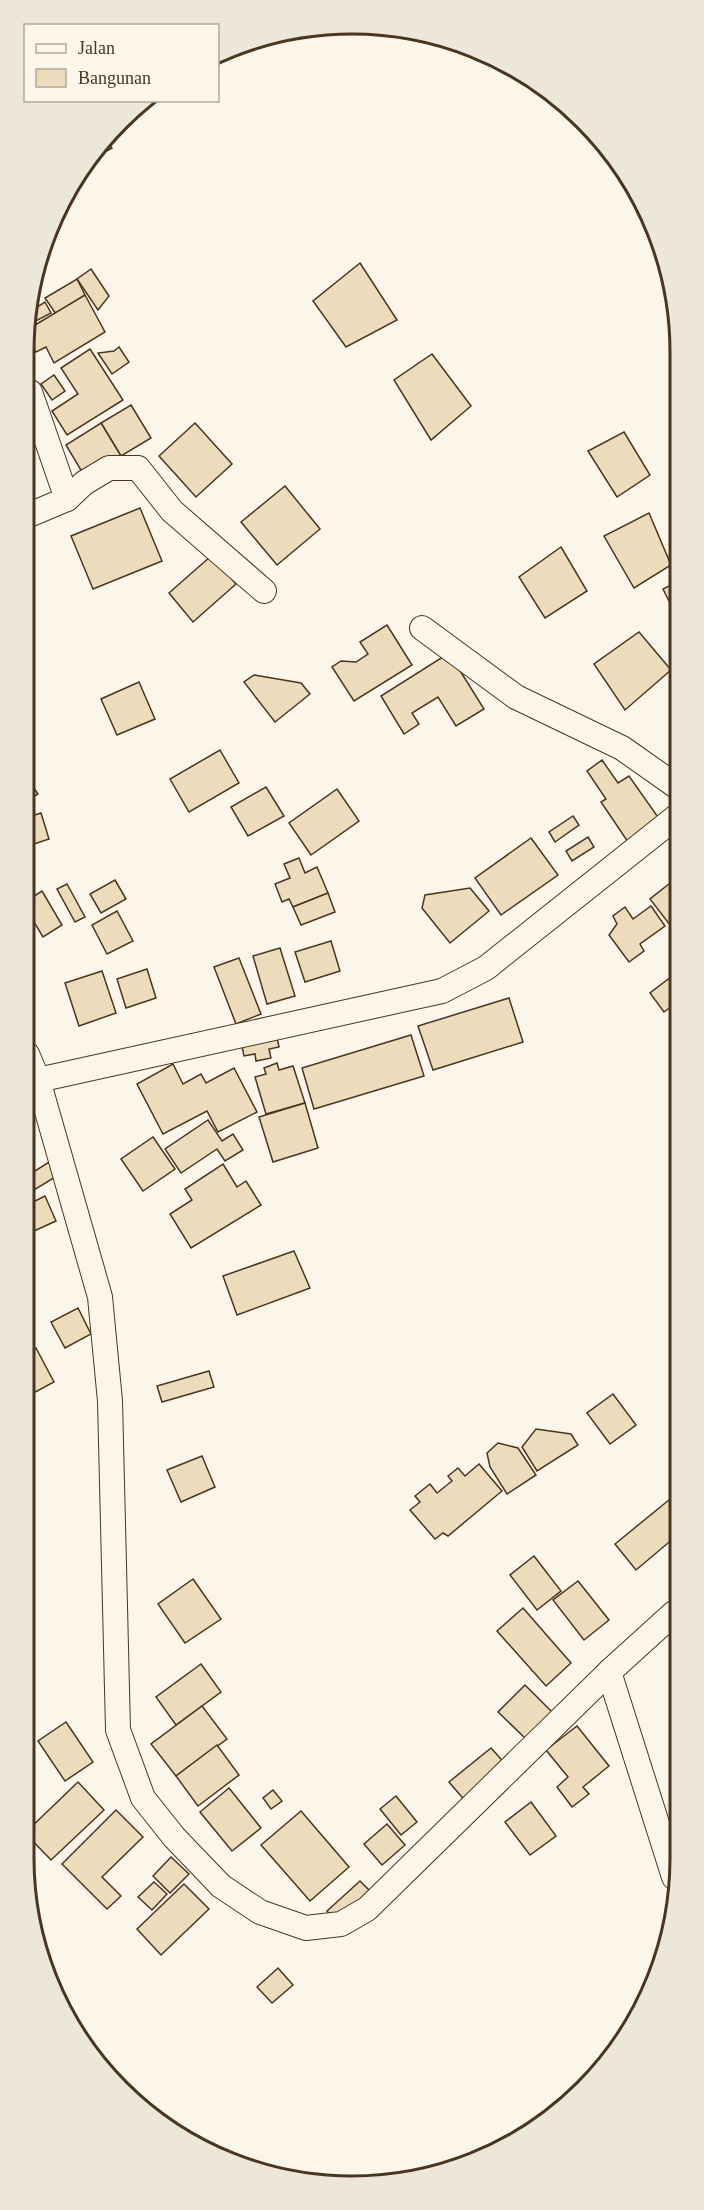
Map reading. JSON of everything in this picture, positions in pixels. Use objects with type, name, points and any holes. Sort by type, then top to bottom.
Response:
[{"type":"street","points":[[34,404],[67,499]]},
{"type":"street","points":[[34,514],[67,499],[84,483],[109,468],[138,468],[172,511],[264,591]]},
{"type":"street","points":[[422,628],[516,697],[622,748],[670,782]]},
{"type":"street","points":[[38,1080],[442,991],[486,968],[670,823]]},
{"type":"street","points":[[34,1071],[100,1297],[110,1401],[117,1730],[143,1798],[174,1837],[222,1886],[260,1912],[306,1928],[341,1924],[367,1909],[609,1672],[670,1617]]},
{"type":"street","points":[[609,1672],[670,1864]]},
{"type":"building","points":[[360,263],[397,320],[346,347],[313,301]]},
{"type":"building","points":[[91,269],[109,296],[98,310],[77,279]]},
{"type":"building","points":[[77,279],[85,295],[56,314],[45,298]]},
{"type":"building","points":[[85,295],[105,332],[54,363],[46,347],[36,352],[34,349],[36,325]]},
{"type":"building","points":[[45,302],[51,313],[36,321],[38,306]]},
{"type":"building","points":[[119,347],[129,362],[112,374],[98,353],[114,351]]},
{"type":"building","points":[[90,349],[123,400],[67,435],[52,411],[78,394],[61,368]]},
{"type":"building","points":[[432,354],[471,406],[431,440],[394,380]]},
{"type":"building","points":[[54,375],[65,391],[52,400],[41,384]]},
{"type":"building","points":[[131,405],[151,438],[121,456],[101,423]]},
{"type":"building","points":[[101,423],[121,456],[85,477],[66,445]]},
{"type":"building","points":[[195,423],[232,464],[196,497],[159,456]]},
{"type":"building","points":[[624,432],[650,475],[617,497],[588,451]]},
{"type":"building","points":[[285,486],[320,529],[277,565],[241,522]]},
{"type":"building","points":[[140,508],[162,561],[93,589],[71,536]]},
{"type":"building","points":[[649,513],[670,566],[634,588],[604,536]]},
{"type":"building","points":[[561,547],[587,591],[545,618],[519,577]]},
{"type":"building","points":[[211,556],[236,584],[193,622],[169,593]]},
{"type":"building","points":[[670,586],[670,603],[663,589]]},
{"type":"building","points":[[387,625],[412,665],[354,701],[332,667],[341,661],[356,662],[368,654],[360,642]]},
{"type":"building","points":[[639,632],[670,671],[625,710],[594,664]]},
{"type":"building","points":[[449,653],[484,709],[456,726],[438,697],[412,713],[419,724],[404,734],[381,696]]},
{"type":"building","points":[[254,675],[301,683],[310,694],[275,722],[244,682]]},
{"type":"building","points":[[139,682],[155,719],[117,735],[101,699]]},
{"type":"building","points":[[220,750],[239,783],[189,812],[170,779]]},
{"type":"building","points":[[602,760],[618,783],[629,776],[660,820],[628,842],[601,802],[606,799],[587,771]]},
{"type":"building","points":[[266,787],[284,816],[248,836],[231,807]]},
{"type":"building","points":[[337,789],[359,821],[311,855],[289,823]]},
{"type":"building","points":[[41,813],[49,839],[34,844],[34,815]]},
{"type":"building","points":[[573,816],[579,825],[555,842],[549,832]]},
{"type":"building","points":[[588,837],[594,847],[572,861],[566,851]]},
{"type":"building","points":[[531,838],[558,875],[501,915],[475,878]]},
{"type":"building","points":[[299,858],[305,873],[317,867],[328,893],[293,907],[289,899],[282,902],[275,884],[290,878],[284,864]]},
{"type":"building","points":[[115,880],[126,899],[101,913],[90,894]]},
{"type":"building","points":[[670,883],[670,925],[650,899]]},
{"type":"building","points":[[67,884],[85,917],[75,922],[57,889]]},
{"type":"building","points":[[470,888],[489,911],[450,943],[422,908],[425,895]]},
{"type":"building","points":[[42,891],[62,925],[43,937],[34,922],[34,896]]},
{"type":"building","points":[[328,893],[335,912],[301,925],[293,907]]},
{"type":"building","points":[[651,906],[665,926],[640,944],[644,951],[629,962],[609,935],[617,924],[613,916],[625,907],[633,919]]},
{"type":"building","points":[[117,911],[133,941],[107,954],[92,925]]},
{"type":"building","points":[[331,941],[340,971],[305,982],[295,952]]},
{"type":"building","points":[[280,948],[295,996],[267,1004],[253,956]]},
{"type":"building","points":[[239,958],[261,1014],[236,1024],[214,967]]},
{"type":"building","points":[[147,969],[156,998],[126,1008],[117,979]]},
{"type":"building","points":[[102,971],[116,1013],[79,1026],[65,983]]},
{"type":"building","points":[[670,978],[670,1008],[664,1012],[650,993]]},
{"type":"building","points":[[509,998],[523,1042],[433,1070],[418,1026]]},
{"type":"building","points":[[276,1033],[279,1047],[269,1049],[271,1058],[256,1061],[255,1054],[244,1056],[241,1041]]},
{"type":"building","points":[[411,1035],[424,1076],[314,1109],[302,1068]]},
{"type":"building","points":[[277,1063],[279,1070],[293,1066],[305,1103],[266,1114],[255,1077],[266,1074],[264,1068]]},
{"type":"building","points":[[173,1064],[183,1084],[201,1074],[206,1083],[234,1068],[257,1112],[218,1132],[207,1111],[163,1134],[137,1084]]},
{"type":"building","points":[[305,1103],[318,1148],[273,1162],[259,1117]]},
{"type":"building","points":[[208,1120],[222,1141],[233,1134],[243,1150],[225,1161],[217,1149],[181,1173],[165,1149]]},
{"type":"building","points":[[153,1137],[175,1169],[143,1191],[121,1159]]},
{"type":"building","points":[[49,1162],[57,1176],[34,1190],[34,1172]]},
{"type":"building","points":[[223,1164],[237,1187],[246,1181],[261,1205],[191,1248],[170,1214],[192,1200],[185,1189]]},
{"type":"building","points":[[45,1196],[56,1221],[34,1231],[34,1202]]},
{"type":"building","points":[[294,1251],[310,1288],[237,1315],[223,1276]]},
{"type":"building","points":[[78,1308],[91,1334],[65,1348],[51,1322]]},
{"type":"building","points":[[36,1348],[54,1382],[34,1393],[34,1349]]},
{"type":"building","points":[[209,1371],[214,1387],[162,1402],[157,1386]]},
{"type":"building","points":[[613,1394],[636,1425],[610,1444],[587,1413]]},
{"type":"building","points":[[536,1429],[571,1434],[578,1445],[537,1471],[522,1447]]},
{"type":"building","points":[[498,1443],[518,1448],[536,1475],[507,1494],[490,1467],[487,1453]]},
{"type":"building","points":[[202,1456],[215,1487],[181,1502],[167,1470]]},
{"type":"building","points":[[479,1464],[502,1491],[448,1536],[443,1533],[435,1539],[410,1510],[420,1502],[415,1496],[430,1484],[437,1493],[452,1481],[448,1476],[458,1468],[465,1476]]},
{"type":"building","points":[[670,1499],[670,1541],[636,1570],[615,1544]]},
{"type":"building","points":[[534,1556],[561,1591],[537,1610],[510,1575]]},
{"type":"building","points":[[193,1579],[221,1619],[185,1643],[158,1604]]},
{"type":"building","points":[[578,1581],[609,1620],[584,1640],[553,1600]]},
{"type":"building","points":[[523,1608],[571,1663],[546,1686],[497,1631]]},
{"type":"building","points":[[201,1664],[221,1692],[176,1725],[156,1697]]},
{"type":"building","points":[[525,1685],[552,1712],[526,1739],[498,1712]]},
{"type":"building","points":[[202,1706],[227,1739],[176,1776],[151,1744]]},
{"type":"building","points":[[66,1722],[93,1762],[65,1781],[38,1741]]},
{"type":"building","points":[[577,1726],[609,1766],[583,1787],[589,1794],[572,1807],[557,1787],[568,1777],[546,1750]]},
{"type":"building","points":[[217,1745],[239,1775],[198,1806],[176,1776]]},
{"type":"building","points":[[491,1748],[509,1768],[467,1803],[449,1782]]},
{"type":"building","points":[[78,1782],[104,1810],[51,1860],[34,1842],[34,1824]]},
{"type":"building","points":[[229,1788],[261,1828],[232,1851],[200,1812]]},
{"type":"building","points":[[273,1790],[282,1801],[271,1809],[263,1798]]},
{"type":"building","points":[[396,1796],[417,1822],[401,1835],[380,1809]]},
{"type":"building","points":[[531,1802],[556,1836],[530,1855],[505,1822]]},
{"type":"building","points":[[116,1810],[143,1837],[102,1877],[121,1896],[107,1909],[62,1864]]},
{"type":"building","points":[[301,1811],[349,1867],[310,1901],[261,1845]]},
{"type":"building","points":[[387,1824],[405,1845],[382,1865],[364,1844]]},
{"type":"building","points":[[171,1857],[189,1874],[170,1893],[153,1876]]},
{"type":"building","points":[[360,1881],[372,1893],[338,1923],[327,1911]]},
{"type":"building","points":[[154,1882],[167,1894],[152,1910],[138,1897]]},
{"type":"building","points":[[184,1884],[209,1909],[161,1955],[137,1929]]},
{"type":"building","points":[[278,1968],[293,1985],[272,2003],[257,1987]]}]
